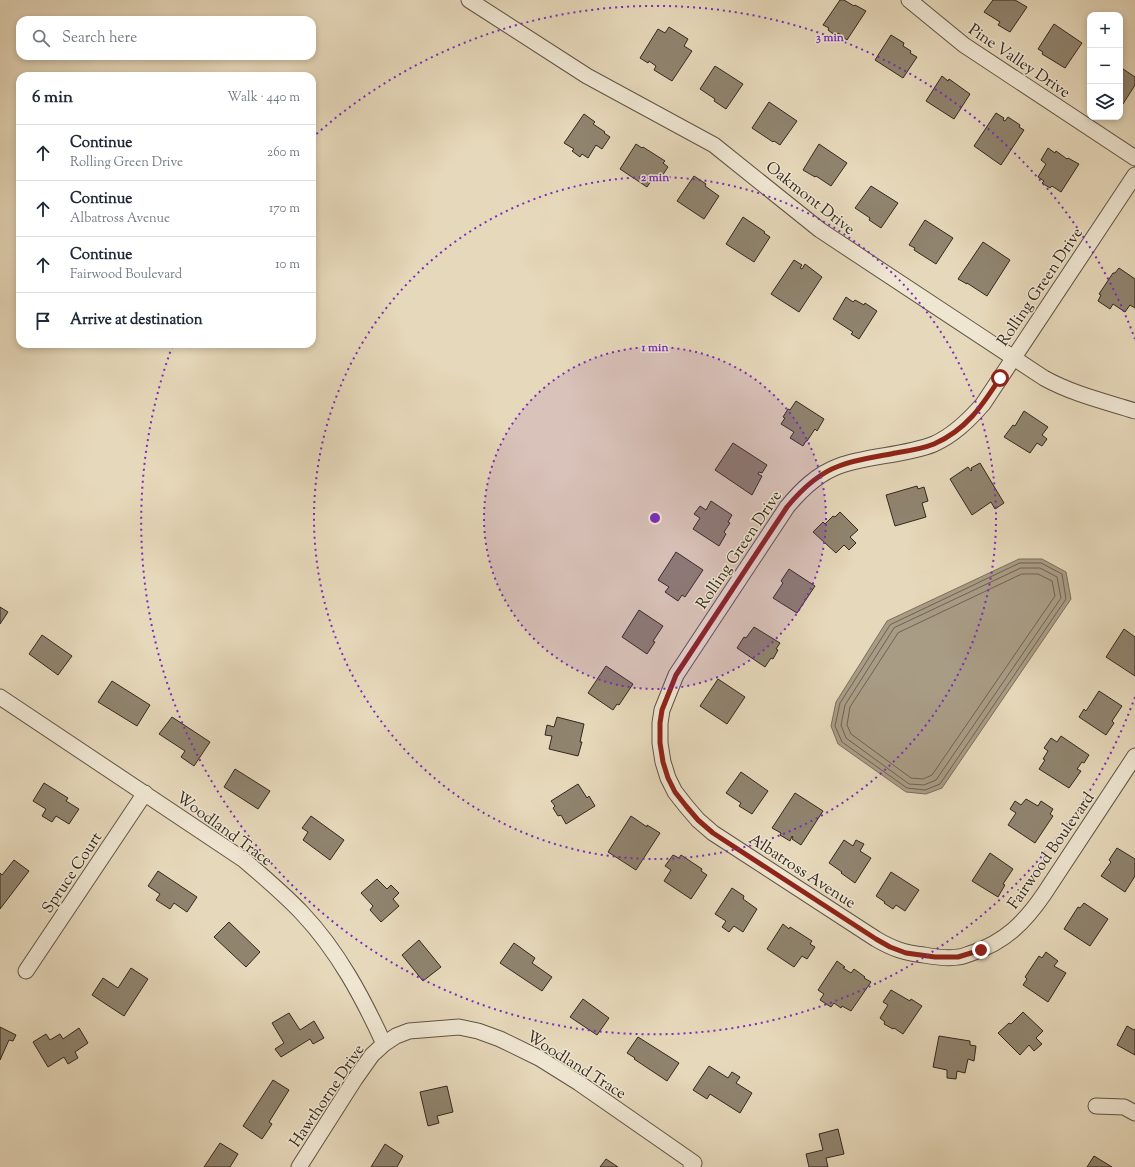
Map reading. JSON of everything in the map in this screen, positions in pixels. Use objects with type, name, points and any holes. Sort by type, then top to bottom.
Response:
[{"type":"street","name":"Oakmont Drive","points":[[469,0],[587,76],[714,145],[820,230],[1044,378],[1061,387],[1080,394],[1135,411]]},
{"type":"street","name":"Pine Valley Drive","points":[[909,0],[964,45],[1135,158]]},
{"type":"street","name":"Rolling Green Drive","points":[[663,762],[660,743],[660,723],[662,710],[676,675],[787,507],[801,490],[817,478],[838,466],[934,444],[953,433],[970,420],[983,404],[1135,175]]},
{"type":"street","name":"Woodland Trace","points":[[0,697],[244,860],[303,914],[327,942],[354,984],[384,1044],[396,1036],[409,1031],[459,1027],[485,1034],[540,1058],[579,1083],[692,1165]]},
{"type":"street","name":"Fairwood Boulevard","points":[[958,957],[981,950],[1002,939],[1031,913],[1135,756]]},
{"type":"street","name":"Albatross Avenue","points":[[663,762],[668,778],[675,792],[698,820],[720,837],[869,935],[890,947],[906,953],[935,957],[958,957]]},
{"type":"street","name":"Spruce Court","points":[[26,970],[145,793]]},
{"type":"street","name":"Hawthorne Drive","points":[[298,1167],[355,1079],[372,1055],[384,1044]]},
{"type":"street","points":[[1096,1106],[1124,1107],[1135,1113]]},
{"type":"water","points":[[1019,559],[1042,559],[1066,572],[1071,599],[942,788],[926,794],[906,792],[838,744],[831,726],[836,702],[887,621]]},
{"type":"building","points":[[840,0],[844,0],[866,11],[847,40],[838,33],[836,36],[828,30],[829,28],[823,25]]},
{"type":"building","points":[[993,0],[1015,0],[1027,7],[1010,32],[998,25],[1000,22],[984,12]]},
{"type":"building","points":[[1054,24],[1082,43],[1065,68],[1042,54],[1043,52],[1038,49]]},
{"type":"building","points":[[669,27],[688,39],[684,46],[692,51],[672,81],[654,70],[656,66],[649,61],[648,63],[640,58],[658,29],[665,33]]},
{"type":"building","points":[[891,35],[904,43],[903,46],[917,57],[903,78],[875,60]]},
{"type":"building","points":[[715,66],[743,84],[726,109],[714,101],[715,99],[700,89]]},
{"type":"building","points":[[1123,69],[1135,77],[1135,85],[1123,104]]},
{"type":"building","points":[[942,76],[948,81],[949,79],[970,94],[954,119],[926,101]]},
{"type":"building","points":[[769,102],[797,121],[780,145],[752,128]]},
{"type":"building","points":[[996,113],[1004,118],[1003,120],[1005,121],[1008,117],[1020,125],[1019,127],[1024,130],[1001,165],[974,146]]},
{"type":"building","points":[[584,114],[595,122],[593,124],[610,137],[602,149],[596,145],[588,158],[582,154],[580,157],[572,151],[574,149],[564,143]]},
{"type":"building","points":[[636,144],[665,161],[663,163],[668,167],[660,179],[655,175],[647,187],[620,169]]},
{"type":"building","points":[[819,144],[847,163],[831,186],[816,176],[815,177],[803,170]]},
{"type":"building","points":[[1048,148],[1055,153],[1056,151],[1067,159],[1068,158],[1079,164],[1061,192],[1052,186],[1050,188],[1042,183],[1044,181],[1038,177],[1046,164],[1041,160]]},
{"type":"building","points":[[694,176],[706,184],[705,186],[719,196],[704,219],[677,201]]},
{"type":"building","points":[[871,186],[898,203],[881,228],[869,220],[870,218],[855,208]]},
{"type":"building","points":[[743,217],[770,237],[754,262],[726,244]]},
{"type":"building","points":[[925,220],[953,238],[936,264],[914,250],[915,248],[909,245]]},
{"type":"building","points":[[983,242],[1010,260],[987,296],[958,279]]},
{"type":"building","points":[[794,260],[802,265],[800,268],[802,269],[805,264],[822,277],[799,312],[771,294]]},
{"type":"building","points":[[1119,268],[1135,279],[1135,308],[1130,305],[1125,312],[1113,304],[1110,309],[1098,301],[1101,295],[1099,294],[1113,273],[1115,273]]},
{"type":"building","points":[[846,297],[853,302],[855,300],[864,305],[865,303],[877,311],[859,339],[851,334],[853,332],[833,319]]},
{"type":"building","points":[[796,401],[824,419],[817,431],[815,429],[803,446],[790,438],[794,432],[781,424],[788,409],[790,410]]},
{"type":"building","points":[[1024,411],[1048,427],[1042,435],[1047,439],[1042,446],[1037,443],[1030,453],[1004,437],[1013,425],[1015,426]]},
{"type":"building","points":[[733,443],[767,465],[762,473],[759,472],[758,474],[762,476],[752,495],[715,470]]},
{"type":"building","points":[[980,463],[1004,503],[995,509],[991,502],[972,515],[950,479],[968,467],[971,471],[971,468]]},
{"type":"building","points":[[917,486],[918,489],[924,487],[928,501],[922,503],[926,517],[895,526],[886,495]]},
{"type":"building","points":[[711,501],[732,515],[728,522],[730,523],[724,532],[726,534],[719,546],[693,529],[700,518],[694,514],[700,506],[706,510]]},
{"type":"building","points":[[840,512],[858,530],[850,537],[856,543],[849,550],[844,545],[836,553],[813,532],[823,522],[825,524],[833,516],[835,517]]},
{"type":"building","points":[[676,552],[703,570],[685,597],[682,595],[678,601],[665,592],[669,587],[658,580]]},
{"type":"building","points":[[789,569],[815,586],[797,613],[773,598],[783,583],[781,581]]},
{"type":"building","points":[[0,607],[8,612],[0,624]]},
{"type":"building","points":[[639,610],[663,626],[653,641],[655,642],[647,654],[622,637]]},
{"type":"building","points":[[754,627],[780,643],[776,649],[778,650],[773,659],[771,658],[765,667],[737,648],[744,637],[746,638]]},
{"type":"building","points":[[1124,629],[1135,637],[1135,676],[1106,657]]},
{"type":"building","points":[[42,635],[72,656],[58,675],[29,654]]},
{"type":"building","points":[[606,666],[633,684],[619,705],[617,704],[613,710],[588,693]]},
{"type":"building","points":[[718,679],[745,697],[727,724],[700,706]]},
{"type":"building","points":[[112,681],[150,705],[137,726],[98,702]]},
{"type":"building","points":[[1099,691],[1122,706],[1112,721],[1114,723],[1106,735],[1079,717],[1084,709],[1086,711]]},
{"type":"building","points":[[172,717],[210,742],[194,766],[181,757],[185,751],[159,734]]},
{"type":"building","points":[[557,717],[584,724],[580,742],[582,742],[578,756],[549,749],[552,736],[545,735],[547,725],[554,727]]},
{"type":"building","points":[[1061,736],[1089,755],[1084,763],[1082,762],[1077,769],[1081,771],[1069,788],[1039,769],[1045,760],[1043,759],[1048,751],[1044,748],[1051,738],[1057,742]]},
{"type":"building","points":[[235,769],[270,791],[258,809],[224,787]]},
{"type":"building","points":[[741,772],[768,791],[752,814],[739,806],[741,803],[726,793]]},
{"type":"building","points":[[44,783],[68,798],[66,801],[79,809],[69,824],[56,816],[52,822],[42,816],[46,809],[33,801]]},
{"type":"building","points":[[578,784],[587,798],[589,796],[595,806],[566,824],[561,815],[558,816],[553,808],[555,806],[551,801]]},
{"type":"building","points":[[795,793],[823,811],[801,845],[792,839],[792,836],[790,841],[780,835],[781,833],[772,828]]},
{"type":"building","points":[[1026,799],[1038,806],[1041,801],[1053,809],[1050,814],[1053,816],[1035,843],[1008,825],[1016,813],[1010,809],[1015,801],[1021,805]]},
{"type":"building","points":[[311,816],[344,840],[330,860],[303,840],[308,832],[302,828]]},
{"type":"building","points":[[631,816],[647,827],[647,825],[660,833],[636,870],[608,852]]},
{"type":"building","points":[[844,840],[853,846],[856,840],[864,844],[860,851],[871,858],[855,883],[829,863]]},
{"type":"building","points":[[1117,848],[1135,859],[1135,876],[1125,892],[1101,876],[1111,862],[1109,860]]},
{"type":"building","points":[[990,853],[1013,869],[1003,884],[1005,885],[998,897],[972,881]]},
{"type":"building","points":[[673,855],[679,858],[681,855],[702,869],[701,871],[707,875],[691,899],[664,881],[671,870],[665,866]]},
{"type":"building","points":[[14,860],[29,871],[0,909],[0,873],[2,875]]},
{"type":"building","points":[[158,871],[197,897],[187,912],[174,903],[170,909],[156,900],[160,894],[148,886]]},
{"type":"building","points":[[891,872],[919,890],[905,911],[896,905],[893,909],[876,896]]},
{"type":"building","points":[[377,879],[387,889],[391,885],[399,893],[393,899],[399,906],[381,922],[370,910],[373,906],[361,893]]},
{"type":"building","points":[[732,888],[744,896],[743,899],[757,909],[743,932],[734,926],[729,932],[722,927],[726,921],[715,914]]},
{"type":"building","points":[[1084,903],[1108,919],[1090,946],[1064,929],[1078,907],[1080,908]]},
{"type":"building","points":[[229,922],[260,952],[246,967],[214,937]]},
{"type":"building","points":[[783,924],[789,929],[790,927],[812,941],[810,944],[815,947],[807,959],[802,956],[794,967],[767,949]]},
{"type":"building","points":[[419,940],[441,967],[423,981],[402,955]]},
{"type":"building","points":[[514,943],[535,958],[532,963],[552,977],[542,991],[500,963]]},
{"type":"building","points":[[1046,952],[1058,961],[1054,966],[1066,973],[1048,1002],[1023,985],[1027,979],[1025,977],[1039,956],[1042,958]]},
{"type":"building","points":[[837,961],[845,967],[843,968],[851,973],[854,969],[871,982],[851,1011],[842,1006],[841,1008],[834,1003],[831,1007],[820,1000],[824,994],[818,990]]},
{"type":"building","points":[[131,968],[148,979],[124,1016],[92,995],[103,978],[118,988]]},
{"type":"building","points":[[891,990],[922,1006],[903,1034],[884,1024],[885,1022],[880,1018],[888,1005],[883,1002]]},
{"type":"building","points":[[583,999],[609,1018],[597,1035],[570,1017]]},
{"type":"building","points":[[1023,1012],[1043,1031],[1036,1038],[1042,1044],[1034,1051],[1029,1045],[1020,1055],[998,1033],[1009,1023],[1011,1024]]},
{"type":"building","points":[[289,1013],[300,1030],[314,1021],[324,1038],[313,1044],[310,1039],[281,1057],[275,1049],[284,1043],[272,1023]]},
{"type":"building","points":[[1127,1026],[1134,1030],[1135,1029],[1135,1055],[1117,1045]]},
{"type":"building","points":[[0,1027],[16,1035],[13,1041],[9,1040],[0,1060]]},
{"type":"building","points":[[79,1028],[88,1043],[75,1052],[78,1058],[68,1064],[64,1057],[48,1067],[33,1042],[46,1034],[50,1040],[60,1034],[63,1039]]},
{"type":"building","points":[[939,1036],[970,1041],[970,1045],[976,1046],[974,1061],[968,1059],[965,1073],[957,1071],[956,1079],[947,1078],[947,1070],[933,1067]]},
{"type":"building","points":[[638,1037],[679,1063],[667,1081],[627,1053]]},
{"type":"building","points":[[709,1066],[728,1078],[732,1072],[740,1077],[736,1083],[752,1093],[740,1113],[710,1094],[707,1099],[693,1090]]},
{"type":"building","points":[[273,1080],[289,1090],[269,1122],[272,1124],[262,1139],[243,1126]]},
{"type":"building","points":[[447,1086],[453,1112],[437,1116],[439,1123],[428,1126],[420,1092]]},
{"type":"building","points":[[838,1129],[844,1154],[826,1158],[828,1167],[809,1167],[806,1154],[823,1150],[819,1134]]},
{"type":"building","points":[[220,1143],[238,1154],[230,1167],[204,1167]]},
{"type":"building","points":[[385,1144],[403,1156],[397,1167],[371,1167]]},
{"type":"building","points":[[1094,1156],[1112,1167],[1087,1167]]},
{"type":"building","points":[[606,1159],[618,1167],[600,1167]]},
{"type":"route","points":[[981,950],[958,957],[935,957],[906,953],[890,947],[713,833],[698,820],[686,806],[675,792],[668,778],[663,762],[660,743],[660,723],[662,710],[667,695],[676,675],[787,507],[801,490],[817,478],[838,466],[934,444],[953,433],[970,420],[983,404],[1000,378]]}]
